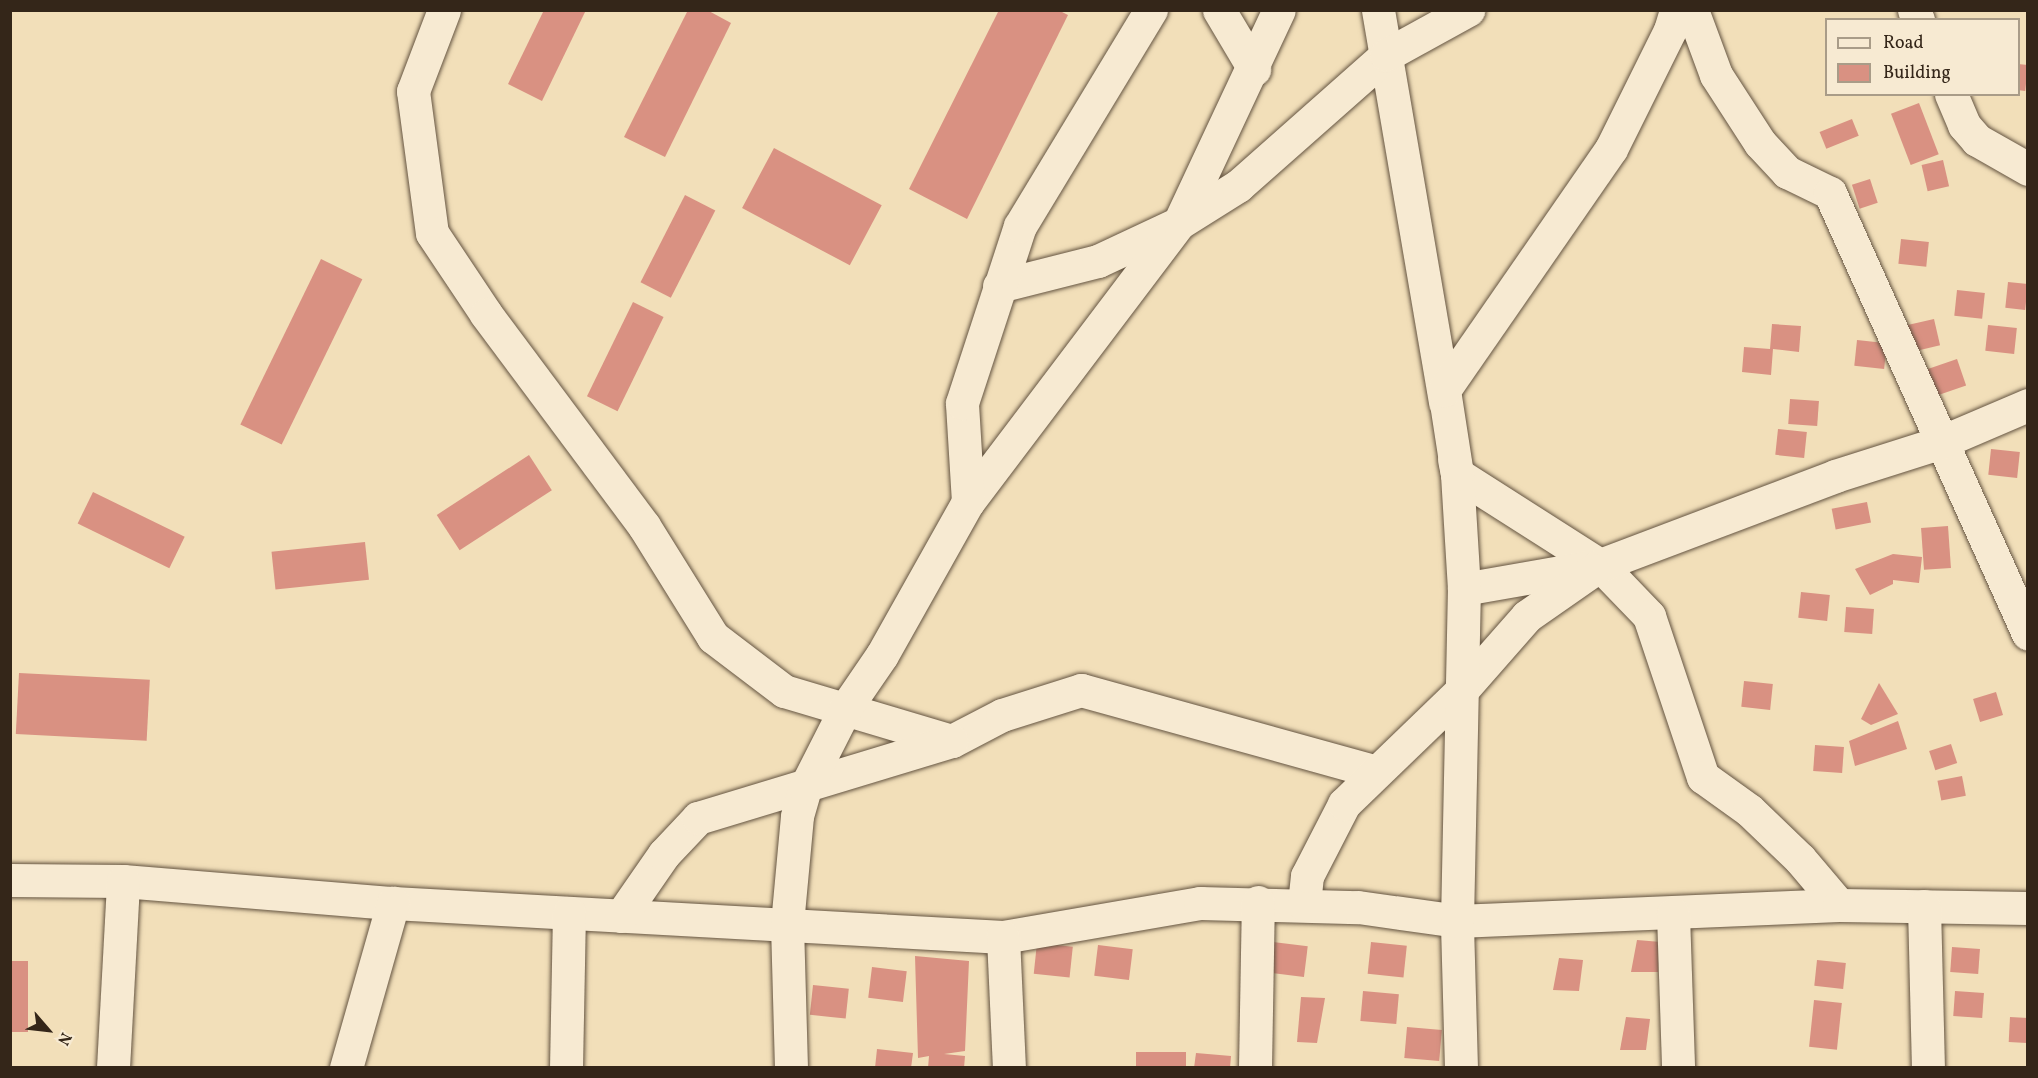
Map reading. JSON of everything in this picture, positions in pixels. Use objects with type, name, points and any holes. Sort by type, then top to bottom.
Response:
[{"type":"street","points":[[444,10],[413,91],[432,234],[486,314],[644,526],[713,637],[784,691],[952,741]]},
{"type":"street","points":[[968,501],[962,403],[1020,226],[1151,10]]},
{"type":"street","points":[[1219,10],[1254,69]]},
{"type":"street","points":[[791,1068],[787,924],[797,816],[805,788],[845,709],[882,655],[968,501],[1179,223],[1254,69],[1279,10]]},
{"type":"street","points":[[1378,10],[1457,474],[1600,565],[1649,616],[1703,777],[1749,810],[1800,859],[1839,905]]},
{"type":"street","points":[[999,286],[1098,261],[1179,223],[1238,186],[1386,55],[1468,10]]},
{"type":"street","points":[[1461,1068],[1457,921],[1464,589],[1457,474],[1444,390],[1611,149],[1671,30],[1676,10]]},
{"type":"street","points":[[1692,10],[1716,75],[1760,143],[1787,172],[1830,193],[1939,443],[2028,634]]},
{"type":"street","points":[[1952,96],[1964,125],[1977,140],[2028,169]]},
{"type":"street","points":[[1464,589],[1600,565],[1835,476],[1939,443],[2028,405]]},
{"type":"street","points":[[1304,904],[1307,876],[1344,804],[1374,771],[1462,690],[1527,616],[1600,565]]},
{"type":"street","points":[[621,916],[663,855],[698,818],[805,788],[952,741],[1002,715],[1082,690],[1374,771]]},
{"type":"street","points":[[10,880],[123,881],[393,903],[1003,937],[1200,903],[1258,902],[1358,907],[1457,921],[1673,914],[1839,905],[2028,908]]},
{"type":"street","points":[[113,1068],[123,881]]},
{"type":"street","points":[[1255,1068],[1258,902]]},
{"type":"street","points":[[346,1068],[393,903]]},
{"type":"street","points":[[1924,906],[1928,1068]]},
{"type":"street","points":[[566,1068],[569,914]]},
{"type":"street","points":[[1673,914],[1678,1068]]},
{"type":"street","points":[[1003,937],[1009,1068]]},
{"type":"building","points":[[544,10],[586,10],[542,101],[508,84]]},
{"type":"building","points":[[688,10],[707,10],[731,23],[665,157],[624,137]]},
{"type":"building","points":[[999,10],[1058,10],[1068,15],[967,219],[909,189]]},
{"type":"building","points":[[2020,64],[2028,65],[2025,91],[2020,90]]},
{"type":"building","points":[[1919,103],[1939,154],[1911,165],[1891,114]]},
{"type":"building","points":[[1852,119],[1859,136],[1826,149],[1820,132]]},
{"type":"building","points":[[774,148],[882,205],[850,265],[742,208]]},
{"type":"building","points":[[1943,160],[1949,186],[1928,191],[1922,165]]},
{"type":"building","points":[[1870,179],[1878,203],[1860,209],[1852,185]]},
{"type":"building","points":[[685,195],[715,210],[671,298],[641,282]]},
{"type":"building","points":[[1901,239],[1929,242],[1926,267],[1898,264]]},
{"type":"building","points":[[321,259],[362,279],[282,445],[240,424]]},
{"type":"building","points":[[2008,282],[2028,284],[2025,310],[2005,308]]},
{"type":"building","points":[[1957,290],[1985,293],[1982,319],[1954,316]]},
{"type":"building","points":[[633,302],[664,317],[618,411],[587,396]]},
{"type":"building","points":[[1934,319],[1940,345],[1914,351],[1908,325]]},
{"type":"building","points":[[1772,324],[1801,326],[1799,352],[1773,349],[1771,375],[1742,372],[1744,347],[1770,349]]},
{"type":"building","points":[[1988,325],[2017,328],[2014,354],[1985,351]]},
{"type":"building","points":[[1857,340],[1887,343],[1884,369],[1854,366]]},
{"type":"building","points":[[1957,359],[1966,385],[1928,398],[1919,372]]},
{"type":"building","points":[[1790,399],[1819,401],[1817,426],[1788,424]]},
{"type":"building","points":[[1778,429],[1807,432],[1804,458],[1775,455]]},
{"type":"building","points":[[1991,449],[2020,452],[2017,478],[1988,475]]},
{"type":"building","points":[[529,455],[552,490],[460,550],[437,515]]},
{"type":"building","points":[[93,492],[185,537],[169,568],[78,523]]},
{"type":"building","points":[[1867,502],[1871,523],[1836,529],[1832,509]]},
{"type":"building","points":[[1948,526],[1951,568],[1924,570],[1921,528]]},
{"type":"building","points":[[365,542],[369,580],[275,590],[272,552]]},
{"type":"building","points":[[1893,554],[1922,557],[1919,583],[1893,580],[1893,584],[1870,595],[1855,569]]},
{"type":"building","points":[[1801,592],[1830,595],[1827,621],[1798,618]]},
{"type":"building","points":[[1846,607],[1874,609],[1872,634],[1844,632]]},
{"type":"building","points":[[19,673],[150,680],[147,741],[16,734]]},
{"type":"building","points":[[1744,681],[1773,684],[1770,710],[1741,707]]},
{"type":"building","points":[[1879,683],[1898,714],[1871,725],[1861,719]]},
{"type":"building","points":[[1996,692],[2003,715],[1980,722],[1973,699]]},
{"type":"building","points":[[1898,721],[1907,749],[1855,766],[1849,741]]},
{"type":"building","points":[[1951,744],[1957,763],[1935,770],[1929,751]]},
{"type":"building","points":[[1815,745],[1844,747],[1842,773],[1813,771]]},
{"type":"building","points":[[1962,776],[1966,796],[1941,800],[1937,781]]},
{"type":"building","points":[[1637,940],[1661,942],[1658,972],[1631,972]]},
{"type":"building","points":[[1273,942],[1308,946],[1304,977],[1269,973]]},
{"type":"building","points":[[1371,942],[1407,946],[1403,978],[1368,974]]},
{"type":"building","points":[[1037,943],[1073,947],[1070,978],[1034,974]]},
{"type":"building","points":[[1098,945],[1133,949],[1129,980],[1094,976]]},
{"type":"building","points":[[1952,947],[1980,949],[1978,974],[1950,972]]},
{"type":"building","points":[[915,956],[969,961],[965,1051],[944,1054],[965,1056],[964,1068],[928,1068],[929,1056],[918,1058]]},
{"type":"building","points":[[1559,958],[1583,960],[1579,991],[1553,990]]},
{"type":"building","points":[[1817,960],[1846,963],[1843,989],[1814,986]]},
{"type":"building","points":[[10,961],[28,961],[28,1032],[10,1032]]},
{"type":"building","points":[[872,967],[907,971],[903,1002],[868,998]]},
{"type":"building","points":[[813,985],[849,989],[846,1019],[810,1015]]},
{"type":"building","points":[[1363,991],[1399,994],[1396,1024],[1360,1021]]},
{"type":"building","points":[[1955,991],[1984,993],[1982,1018],[1953,1016]]},
{"type":"building","points":[[1301,997],[1325,998],[1317,1043],[1297,1042]]},
{"type":"building","points":[[1814,1000],[1842,1003],[1837,1050],[1809,1047]]},
{"type":"building","points":[[1626,1017],[1650,1019],[1646,1050],[1620,1050]]},
{"type":"building","points":[[2010,1017],[2028,1018],[2027,1043],[2009,1042]]},
{"type":"building","points":[[1407,1027],[1442,1030],[1439,1061],[1404,1058]]},
{"type":"building","points":[[877,1049],[913,1053],[911,1068],[875,1068]]},
{"type":"building","points":[[1136,1052],[1186,1052],[1186,1068],[1136,1068]]},
{"type":"building","points":[[1196,1053],[1231,1056],[1230,1068],[1194,1068]]}]
